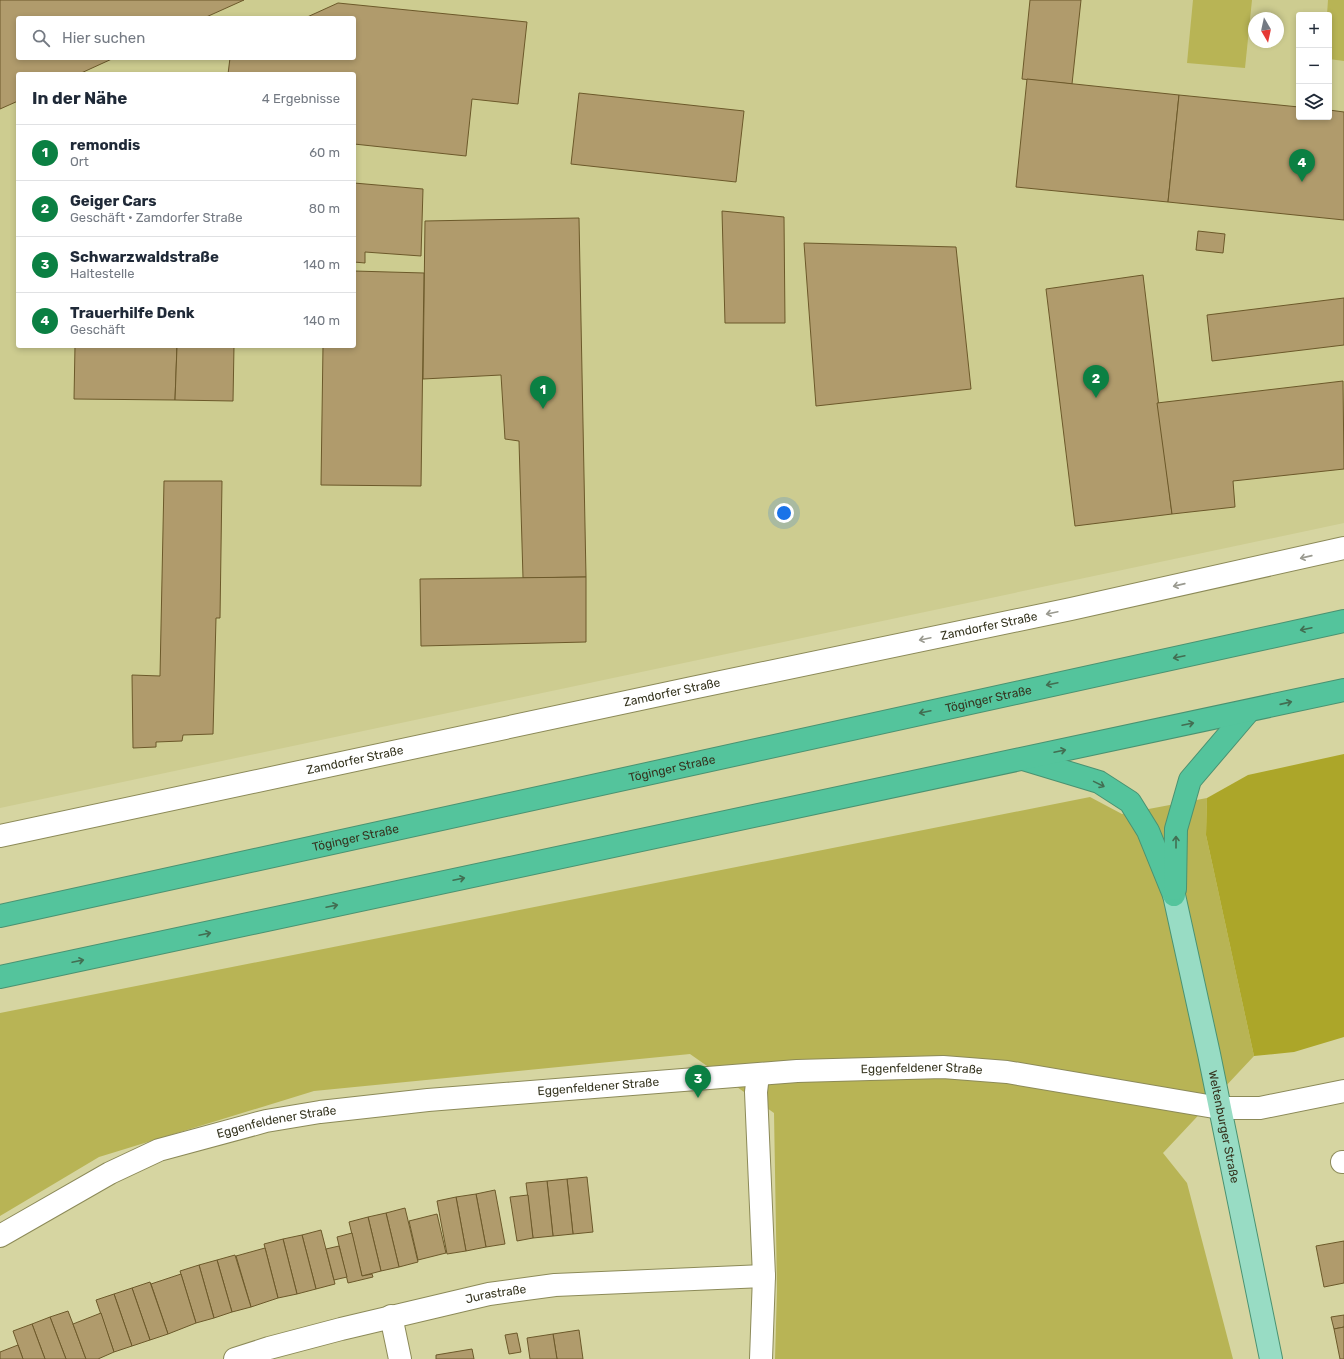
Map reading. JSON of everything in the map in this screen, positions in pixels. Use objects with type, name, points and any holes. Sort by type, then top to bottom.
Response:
[{"type":"highway","name":"Töginger Straße","points":[[0,916],[1344,621]]},
{"type":"highway","points":[[0,978],[1022,758],[1248,712],[1344,690]]},
{"type":"highway","points":[[1174,895],[1176,829],[1190,780],[1248,712]]},
{"type":"highway","points":[[1022,758],[1099,782],[1130,802],[1148,831],[1174,895]]},
{"type":"main road","name":"Weltenburger Straße","points":[[1174,895],[1272,1359]]},
{"type":"street","name":"Zamdorfer Straße","points":[[0,836],[692,688],[1071,609],[1344,548]]},
{"type":"street","name":"Eggenfeldener Straße","points":[[0,1236],[110,1173],[159,1150],[266,1121],[320,1112],[428,1100],[855,1068],[943,1067],[1030,1076],[1220,1108],[1260,1108],[1344,1091]]},
{"type":"street","points":[[758,1075],[756,1092],[764,1276],[761,1359]]},
{"type":"street","name":"Jurastraße","points":[[235,1359],[275,1346],[391,1316],[489,1294],[555,1285],[764,1276]]},
{"type":"street","points":[[391,1316],[400,1359]]},
{"type":"shaded area","points":[[0,0],[1344,0],[1344,523],[0,808]]},
{"type":"shaded area","points":[[1193,0],[1252,0],[1251,12],[1248,12],[1248,39],[1245,68],[1187,63]]},
{"type":"shaded area","points":[[1328,0],[1344,0],[1344,61],[1332,59],[1332,12],[1327,12]]},
{"type":"shaded area","points":[[1344,754],[1344,1037],[1294,1052],[1254,1056],[1206,835],[1207,798],[1248,775]]},
{"type":"shaded area","points":[[1090,797],[1122,814],[1207,798],[1206,835],[1254,1056],[1163,1153],[1187,1183],[1233,1359],[775,1359],[777,1289],[774,1113],[690,1054],[314,1091],[99,1157],[0,1216],[0,1013]]},
{"type":"building","points":[[0,0],[244,0],[208,16],[16,16],[16,60],[110,60],[83,72],[16,72],[16,102],[0,109]]},
{"type":"building","points":[[1030,0],[1081,0],[1072,84],[1022,79]]},
{"type":"building","points":[[338,3],[527,22],[518,104],[472,99],[466,156],[356,144],[356,72],[228,72],[230,60],[356,60],[356,16],[309,16]]},
{"type":"building","points":[[1027,79],[1179,95],[1168,202],[1016,187]]},
{"type":"building","points":[[579,93],[744,111],[736,182],[571,164]]},
{"type":"building","points":[[1179,95],[1296,107],[1296,120],[1332,120],[1332,110],[1344,112],[1344,220],[1168,202]]},
{"type":"building","points":[[356,183],[423,189],[421,256],[365,252],[365,263],[356,262]]},
{"type":"building","points":[[722,211],[784,217],[785,323],[725,323]]},
{"type":"building","points":[[579,218],[586,577],[523,578],[519,441],[505,439],[501,375],[423,379],[425,221]]},
{"type":"building","points":[[1198,231],[1225,234],[1223,253],[1196,250]]},
{"type":"building","points":[[804,243],[956,247],[971,389],[816,406]]},
{"type":"building","points":[[356,271],[424,273],[421,486],[321,485],[323,348],[356,348]]},
{"type":"building","points":[[1143,275],[1172,514],[1075,526],[1046,289]]},
{"type":"building","points":[[1344,298],[1344,345],[1212,361],[1207,315]]},
{"type":"building","points":[[75,348],[177,348],[175,400],[74,399]]},
{"type":"building","points":[[177,348],[234,348],[233,401],[175,400]]},
{"type":"building","points":[[1343,381],[1344,469],[1233,481],[1235,507],[1172,514],[1157,403]]},
{"type":"building","points":[[164,481],[222,481],[220,618],[216,618],[213,734],[183,735],[182,741],[156,742],[156,747],[133,748],[132,675],[160,676]]},
{"type":"building","points":[[586,577],[586,642],[421,646],[420,579]]},
{"type":"building","points":[[587,1177],[593,1232],[573,1234],[567,1179]]},
{"type":"building","points":[[567,1179],[573,1234],[553,1236],[547,1181]]},
{"type":"building","points":[[547,1181],[553,1236],[533,1238],[526,1183]]},
{"type":"building","points":[[495,1190],[505,1244],[486,1247],[476,1194]]},
{"type":"building","points":[[476,1194],[486,1247],[466,1251],[456,1197]]},
{"type":"building","points":[[528,1195],[533,1238],[517,1241],[510,1197]]},
{"type":"building","points":[[456,1197],[466,1251],[447,1254],[437,1201]]},
{"type":"building","points":[[405,1208],[418,1262],[399,1267],[386,1213]]},
{"type":"building","points":[[386,1213],[399,1267],[381,1271],[368,1217]]},
{"type":"building","points":[[437,1214],[446,1253],[418,1260],[409,1221]]},
{"type":"building","points":[[368,1217],[381,1271],[362,1276],[349,1222]]},
{"type":"building","points":[[321,1230],[335,1284],[316,1289],[302,1235]]},
{"type":"building","points":[[352,1233],[362,1276],[372,1274],[373,1277],[348,1283],[337,1237]]},
{"type":"building","points":[[302,1235],[316,1289],[297,1294],[283,1239]]},
{"type":"building","points":[[283,1239],[297,1294],[278,1298],[264,1244]]},
{"type":"building","points":[[1344,1241],[1344,1283],[1324,1287],[1316,1246]]},
{"type":"building","points":[[339,1246],[347,1277],[334,1280],[326,1249]]},
{"type":"building","points":[[265,1248],[278,1298],[251,1307],[236,1256]]},
{"type":"building","points":[[235,1255],[251,1307],[232,1312],[217,1260]]},
{"type":"building","points":[[217,1260],[232,1312],[214,1318],[199,1265]]},
{"type":"building","points":[[199,1265],[214,1318],[196,1323],[180,1271]]},
{"type":"building","points":[[181,1274],[196,1323],[168,1334],[151,1284]]},
{"type":"building","points":[[150,1282],[168,1334],[150,1340],[132,1288]]},
{"type":"building","points":[[132,1288],[150,1340],[132,1346],[114,1294]]},
{"type":"building","points":[[114,1294],[132,1346],[114,1352],[96,1300]]},
{"type":"building","points":[[68,1311],[86,1359],[66,1359],[50,1317]]},
{"type":"building","points":[[101,1313],[114,1352],[98,1359],[86,1359],[73,1324]]},
{"type":"building","points":[[1344,1315],[1344,1327],[1334,1329],[1331,1317]]},
{"type":"building","points":[[50,1317],[66,1359],[45,1359],[32,1324]]},
{"type":"building","points":[[32,1324],[45,1359],[23,1359],[13,1331]]},
{"type":"building","points":[[1344,1327],[1344,1359],[1340,1359],[1334,1329]]},
{"type":"building","points":[[579,1330],[583,1359],[557,1359],[553,1334]]},
{"type":"building","points":[[517,1333],[521,1352],[509,1354],[505,1335]]},
{"type":"building","points":[[553,1334],[557,1359],[530,1359],[527,1338]]},
{"type":"building","points":[[18,1345],[23,1359],[0,1359],[0,1352]]},
{"type":"building","points":[[472,1349],[474,1359],[436,1359],[436,1355]]},
{"type":"place","name":"Trauerhilfe Denk","points":[[1302,182]]},
{"type":"place","name":"Geiger Cars","points":[[1096,398]]},
{"type":"place","name":"remondis","points":[[543,409]]},
{"type":"place","name":"Schwarzwaldstraße","points":[[698,1098]]}]
